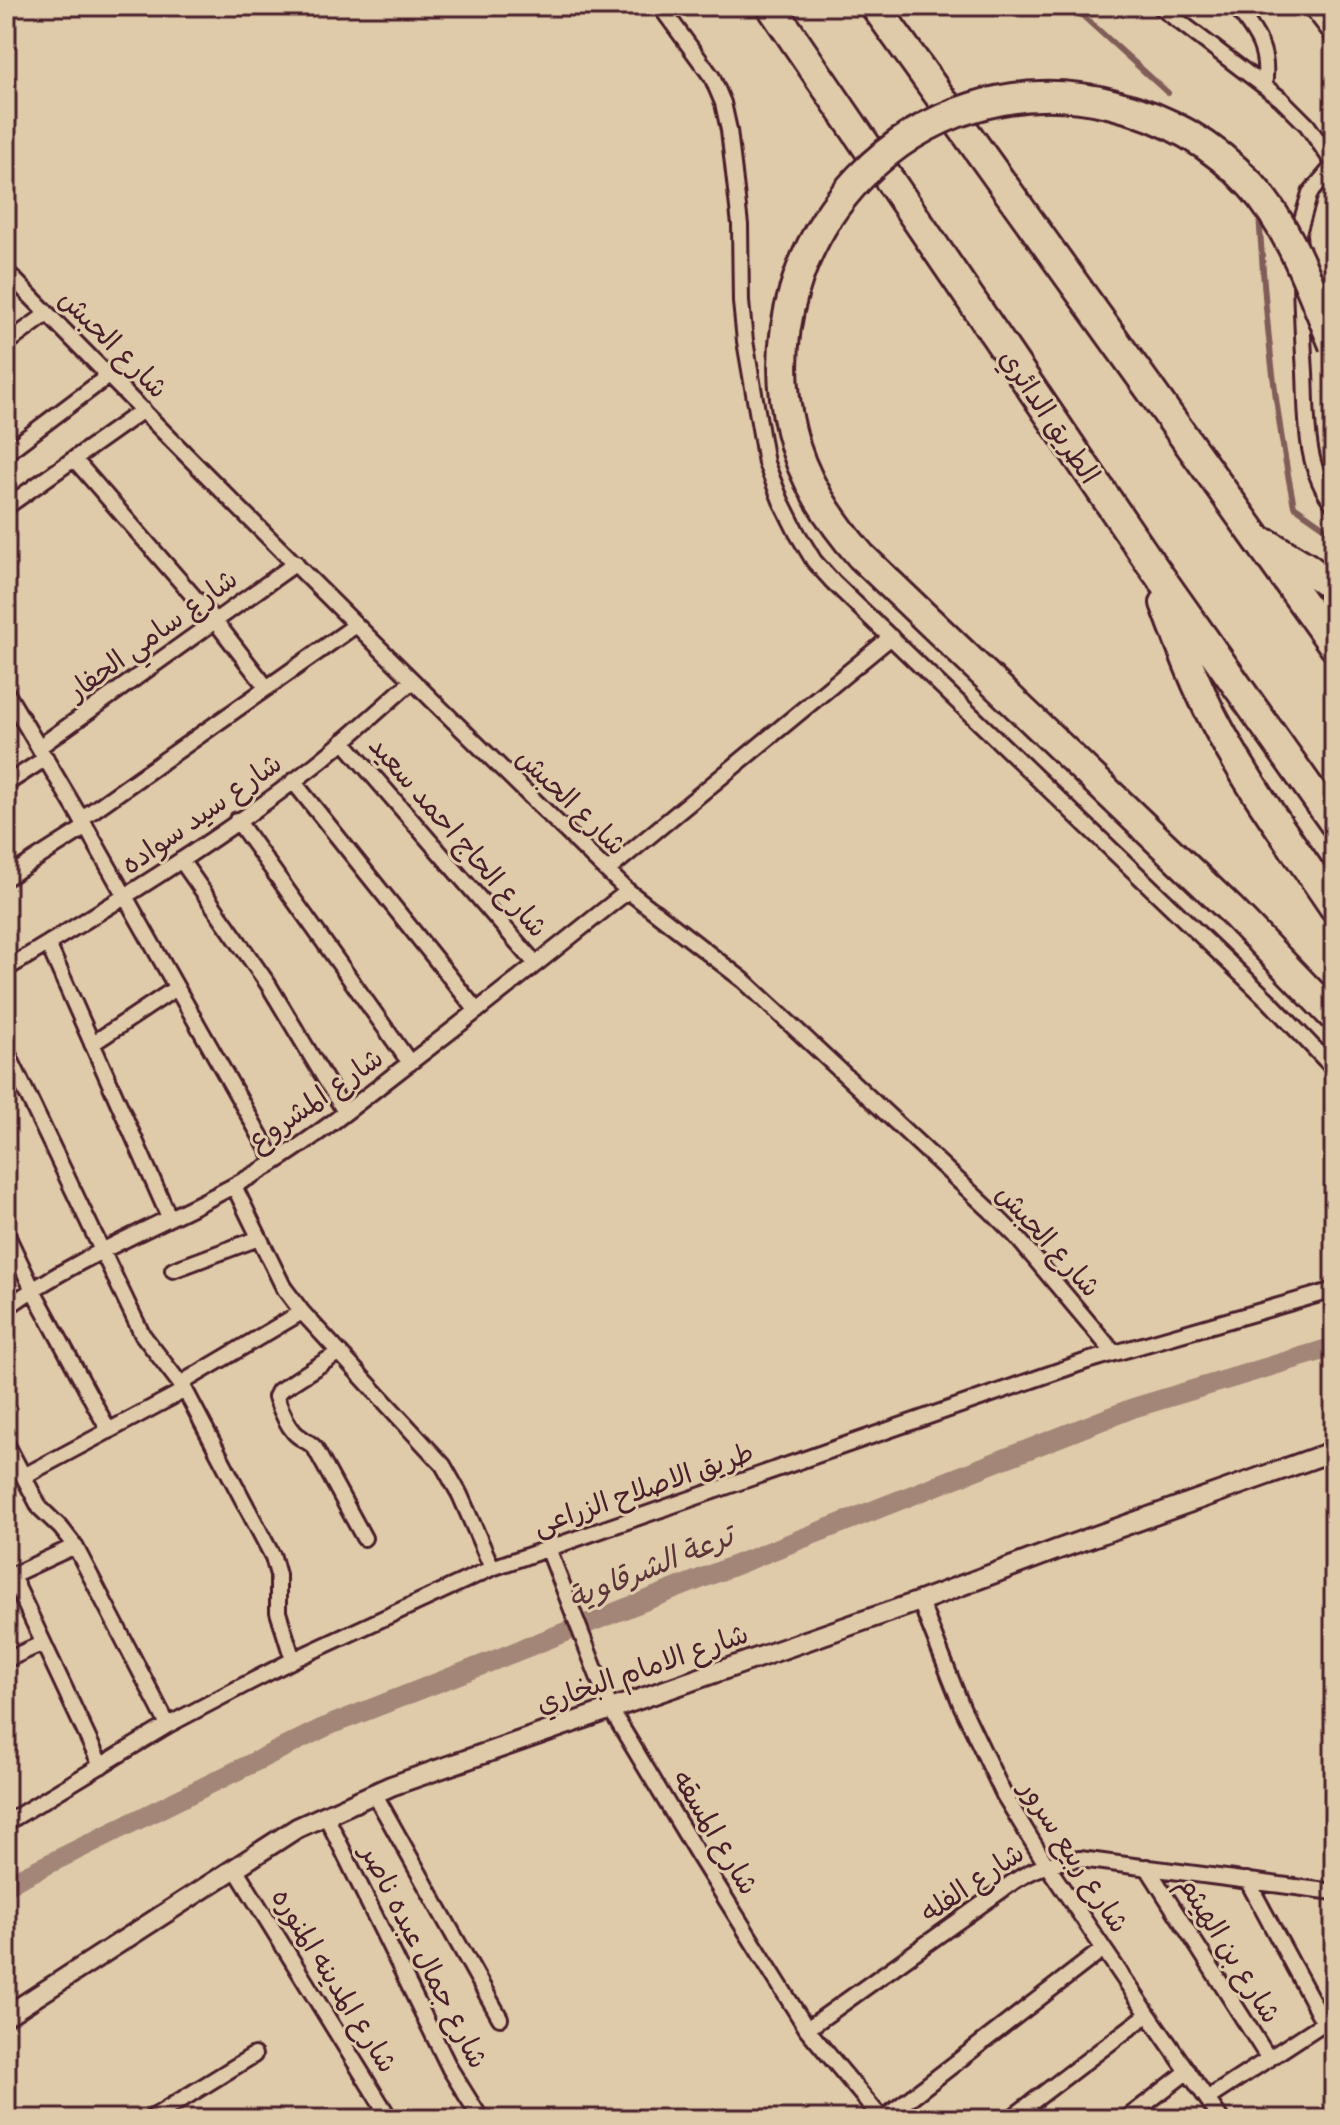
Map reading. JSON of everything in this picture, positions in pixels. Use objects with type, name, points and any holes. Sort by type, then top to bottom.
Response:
[{"type":"highway","name":"الطريق الدائري","points":[[771,6],[1149,561],[1334,823]]},
{"type":"highway","points":[[875,6],[1334,646]]},
{"type":"highway","points":[[1334,345],[1292,244],[1251,185],[1225,160],[1165,122],[1131,109],[1097,100],[1037,97],[990,103],[923,128],[866,170],[835,206],[805,257],[788,314],[783,362],[784,398],[791,433],[818,499],[838,529],[861,556],[1230,909],[1334,1017]]},
{"type":"highway","points":[[1258,538],[1334,588]]},
{"type":"highway","points":[[1149,561],[1213,718],[1254,789],[1334,907]]},
{"type":"street","points":[[660,6],[712,77],[723,103],[740,225],[745,341],[766,463],[781,501],[814,561],[1269,1001],[1334,1069]]},
{"type":"street","points":[[1159,6],[1281,99],[1307,125],[1334,165],[1310,193],[1298,233],[1309,441],[1315,471],[1334,505]]},
{"type":"street","points":[[1235,6],[1261,43],[1266,71],[1264,86]]},
{"type":"street","points":[[1310,6],[1334,37]]},
{"type":"street","name":"شارع الحبش","points":[[6,271],[412,681],[607,871],[628,891],[743,980],[991,1211],[1015,1235],[1114,1353]]},
{"type":"street","points":[[6,344],[47,314]]},
{"type":"street","points":[[6,453],[108,376]]},
{"type":"street","points":[[6,507],[143,410]]},
{"type":"street","points":[[74,459],[215,621],[267,688]]},
{"type":"street","name":"شارع سامي الحفار","points":[[6,784],[43,752],[296,563]]},
{"type":"street","points":[[6,878],[356,625]]},
{"type":"street","points":[[607,871],[891,637]]},
{"type":"street","name":"شارع سيد سواده","points":[[6,969],[126,897],[293,781],[412,681]]},
{"type":"street","points":[[7,695],[84,823],[275,1162]]},
{"type":"street","name":"شارع الحاج احمد سعيد","points":[[343,741],[536,964]]},
{"type":"street","points":[[293,781],[477,1011]]},
{"type":"street","points":[[237,820],[410,1063]]},
{"type":"street","points":[[181,860],[275,996],[345,1112]]},
{"type":"street","name":"شارع المشروع","points":[[6,1308],[101,1250],[234,1186],[275,1162],[410,1063],[628,891]]},
{"type":"street","points":[[48,944],[169,1217]]},
{"type":"street","points":[[92,1044],[176,988]]},
{"type":"street","points":[[6,1050],[142,1334],[182,1387],[273,1557],[278,1575],[278,1612],[293,1660]]},
{"type":"street","points":[[234,1186],[284,1288],[338,1353],[443,1465],[460,1495],[492,1568]]},
{"type":"street","points":[[6,1233],[109,1431]]},
{"type":"street","points":[[173,1270],[259,1238]]},
{"type":"street","name":"طريق الاصلاح الزراعى","points":[[6,1823],[168,1725],[293,1660],[492,1568],[1114,1353],[1334,1290]]},
{"type":"street","points":[[24,1476],[109,1431],[302,1312]]},
{"type":"street","points":[[338,1353],[279,1391],[276,1397],[292,1430],[315,1448],[364,1538]]},
{"type":"street","points":[[6,1443],[40,1508],[75,1546],[168,1725]]},
{"type":"street","name":"شارع الامام البخاري","points":[[6,2016],[297,1828],[374,1793],[1334,1451]]},
{"type":"street","points":[[75,1546],[9,1577],[101,1766]]},
{"type":"street","name":"شارع المسقه","points":[[548,1548],[611,1710],[807,2029],[883,2119]]},
{"type":"street","name":"شارع ربيع سرور","points":[[920,1601],[962,1707],[1004,1795],[1046,1864],[1221,2119]]},
{"type":"street","points":[[6,1660],[43,1643]]},
{"type":"street","points":[[374,1793],[500,2018]]},
{"type":"street","name":"شارع جمال عبده ناصر","points":[[325,1814],[450,2069],[481,2119]]},
{"type":"street","name":"شارع الفله","points":[[807,2029],[1013,1882],[1046,1864],[1080,1859],[1334,1892]]},
{"type":"street","name":"شارع بن الهيثم","points":[[1147,1867],[1269,2059]]},
{"type":"street","name":"شارع المدينه المنوره","points":[[235,1868],[390,2119]]},
{"type":"street","points":[[1207,2099],[1329,2020],[1247,1880]]},
{"type":"street","points":[[883,2119],[1103,1949]]},
{"type":"street","points":[[1010,2119],[1148,2014]]},
{"type":"street","points":[[150,2119],[254,2055]]},
{"type":"street","points":[[1126,2119],[1188,2071]]},
{"type":"street","points":[[1326,2119],[1334,2113]]},
{"type":"waterway","points":[[1072,6],[1168,93]]},
{"type":"waterway","points":[[1259,213],[1271,360],[1294,506],[1334,534]]},
{"type":"waterway","name":"ترعة الشرقاوية","points":[[6,1885],[325,1727],[1133,1408],[1334,1347]]}]
